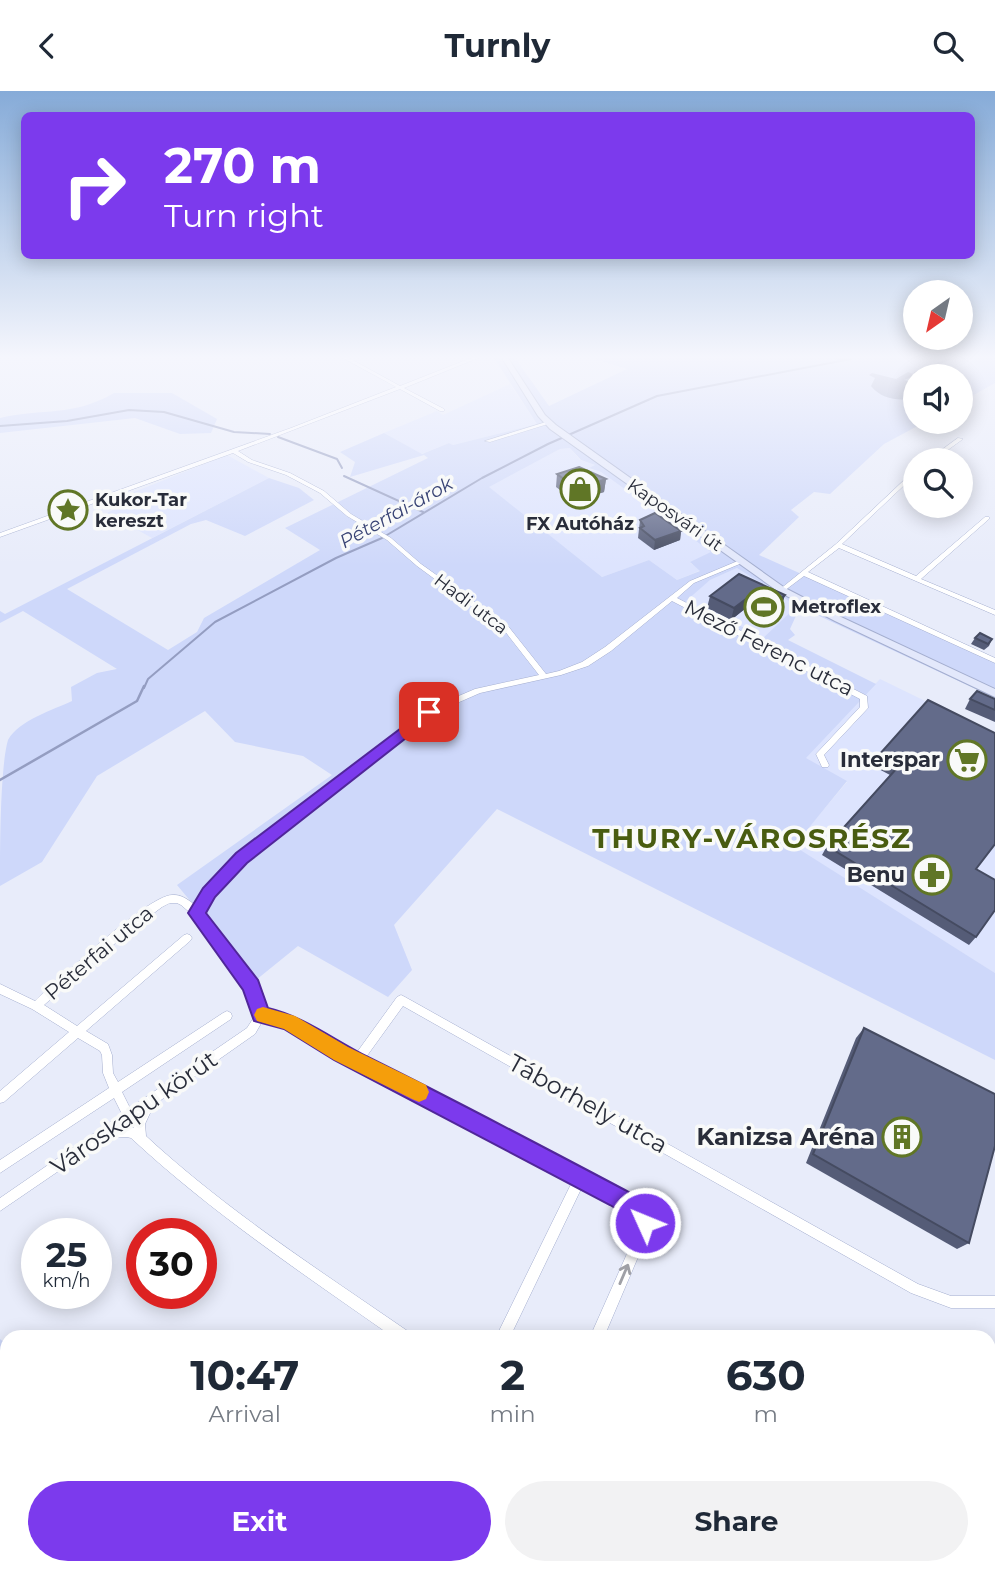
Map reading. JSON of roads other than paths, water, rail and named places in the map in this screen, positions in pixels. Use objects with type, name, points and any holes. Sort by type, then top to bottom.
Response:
[{"type":"main road","name":"Kaposvári út","points":[[553,427],[782,590],[995,693]]},
{"type":"street","points":[[0,535],[297,427]]},
{"type":"street","points":[[488,441],[534,427]]},
{"type":"street","points":[[948,448],[960,439]]},
{"type":"street","name":"Hadi utca","points":[[234,451],[250,461],[288,474],[322,492],[349,515],[385,537],[506,628],[544,677]]},
{"type":"street","points":[[782,590],[838,545],[903,483]]},
{"type":"street","points":[[917,579],[987,518]]},
{"type":"street","points":[[838,545],[994,611]]},
{"type":"street","points":[[600,1330],[641,1237],[645,1220],[638,1210],[289,1022],[261,1015],[251,986],[197,913],[209,893],[241,858],[429,712],[478,691],[544,677],[591,661],[698,579],[740,562]]},
{"type":"street","points":[[804,573],[995,661]]},
{"type":"street","name":"Mező Ferenc utca","points":[[672,598],[864,698],[864,708],[820,754],[825,765]]},
{"type":"street","name":"Péterfai utca","points":[[0,989],[36,1006],[161,901],[171,899],[184,902],[197,913]]},
{"type":"street","points":[[0,1098],[187,937]]},
{"type":"street","name":"Táborhely utca","points":[[357,1061],[401,1000],[915,1289],[951,1302],[995,1302]]},
{"type":"street","points":[[36,1006],[106,1051],[108,1073],[129,1118]]},
{"type":"street","name":"Városkapu körút","points":[[0,1205],[148,1105],[251,1031],[261,1015]]},
{"type":"street","points":[[0,1167],[227,1016]]},
{"type":"street","points":[[141,1140],[139,1123],[148,1105]]},
{"type":"street","points":[[107,1132],[127,1131],[141,1140],[184,1178],[263,1240],[394,1330]]},
{"type":"street","points":[[506,1330],[580,1179]]},
{"type":"waterway","points":[[217,427],[234,432],[270,434]]},
{"type":"waterway","name":"Péterfai-árok","points":[[144,688],[148,679],[215,622],[336,558],[382,538],[482,478],[586,427]]},
{"type":"waterway","points":[[278,437],[337,459],[342,468]]},
{"type":"waterway","points":[[344,476],[423,512]]},
{"type":"waterway","name":"Péterfai-árok","points":[[0,780],[137,701],[144,686]]},
{"type":"place","name":"FX Autóház","points":[[580,489]]},
{"type":"place","name":"Kukor-Tar kereszt","points":[[68,510]]},
{"type":"place","name":"Metroflex","points":[[764,607]]},
{"type":"place","name":"Interspar","points":[[967,760]]},
{"type":"place","name":"Benu","points":[[932,875]]},
{"type":"place","name":"Kanizsa Aréna","points":[[902,1137]]},
{"type":"district","name":"THURY-VÁROSRÉSZ","points":[[752,838]]}]
